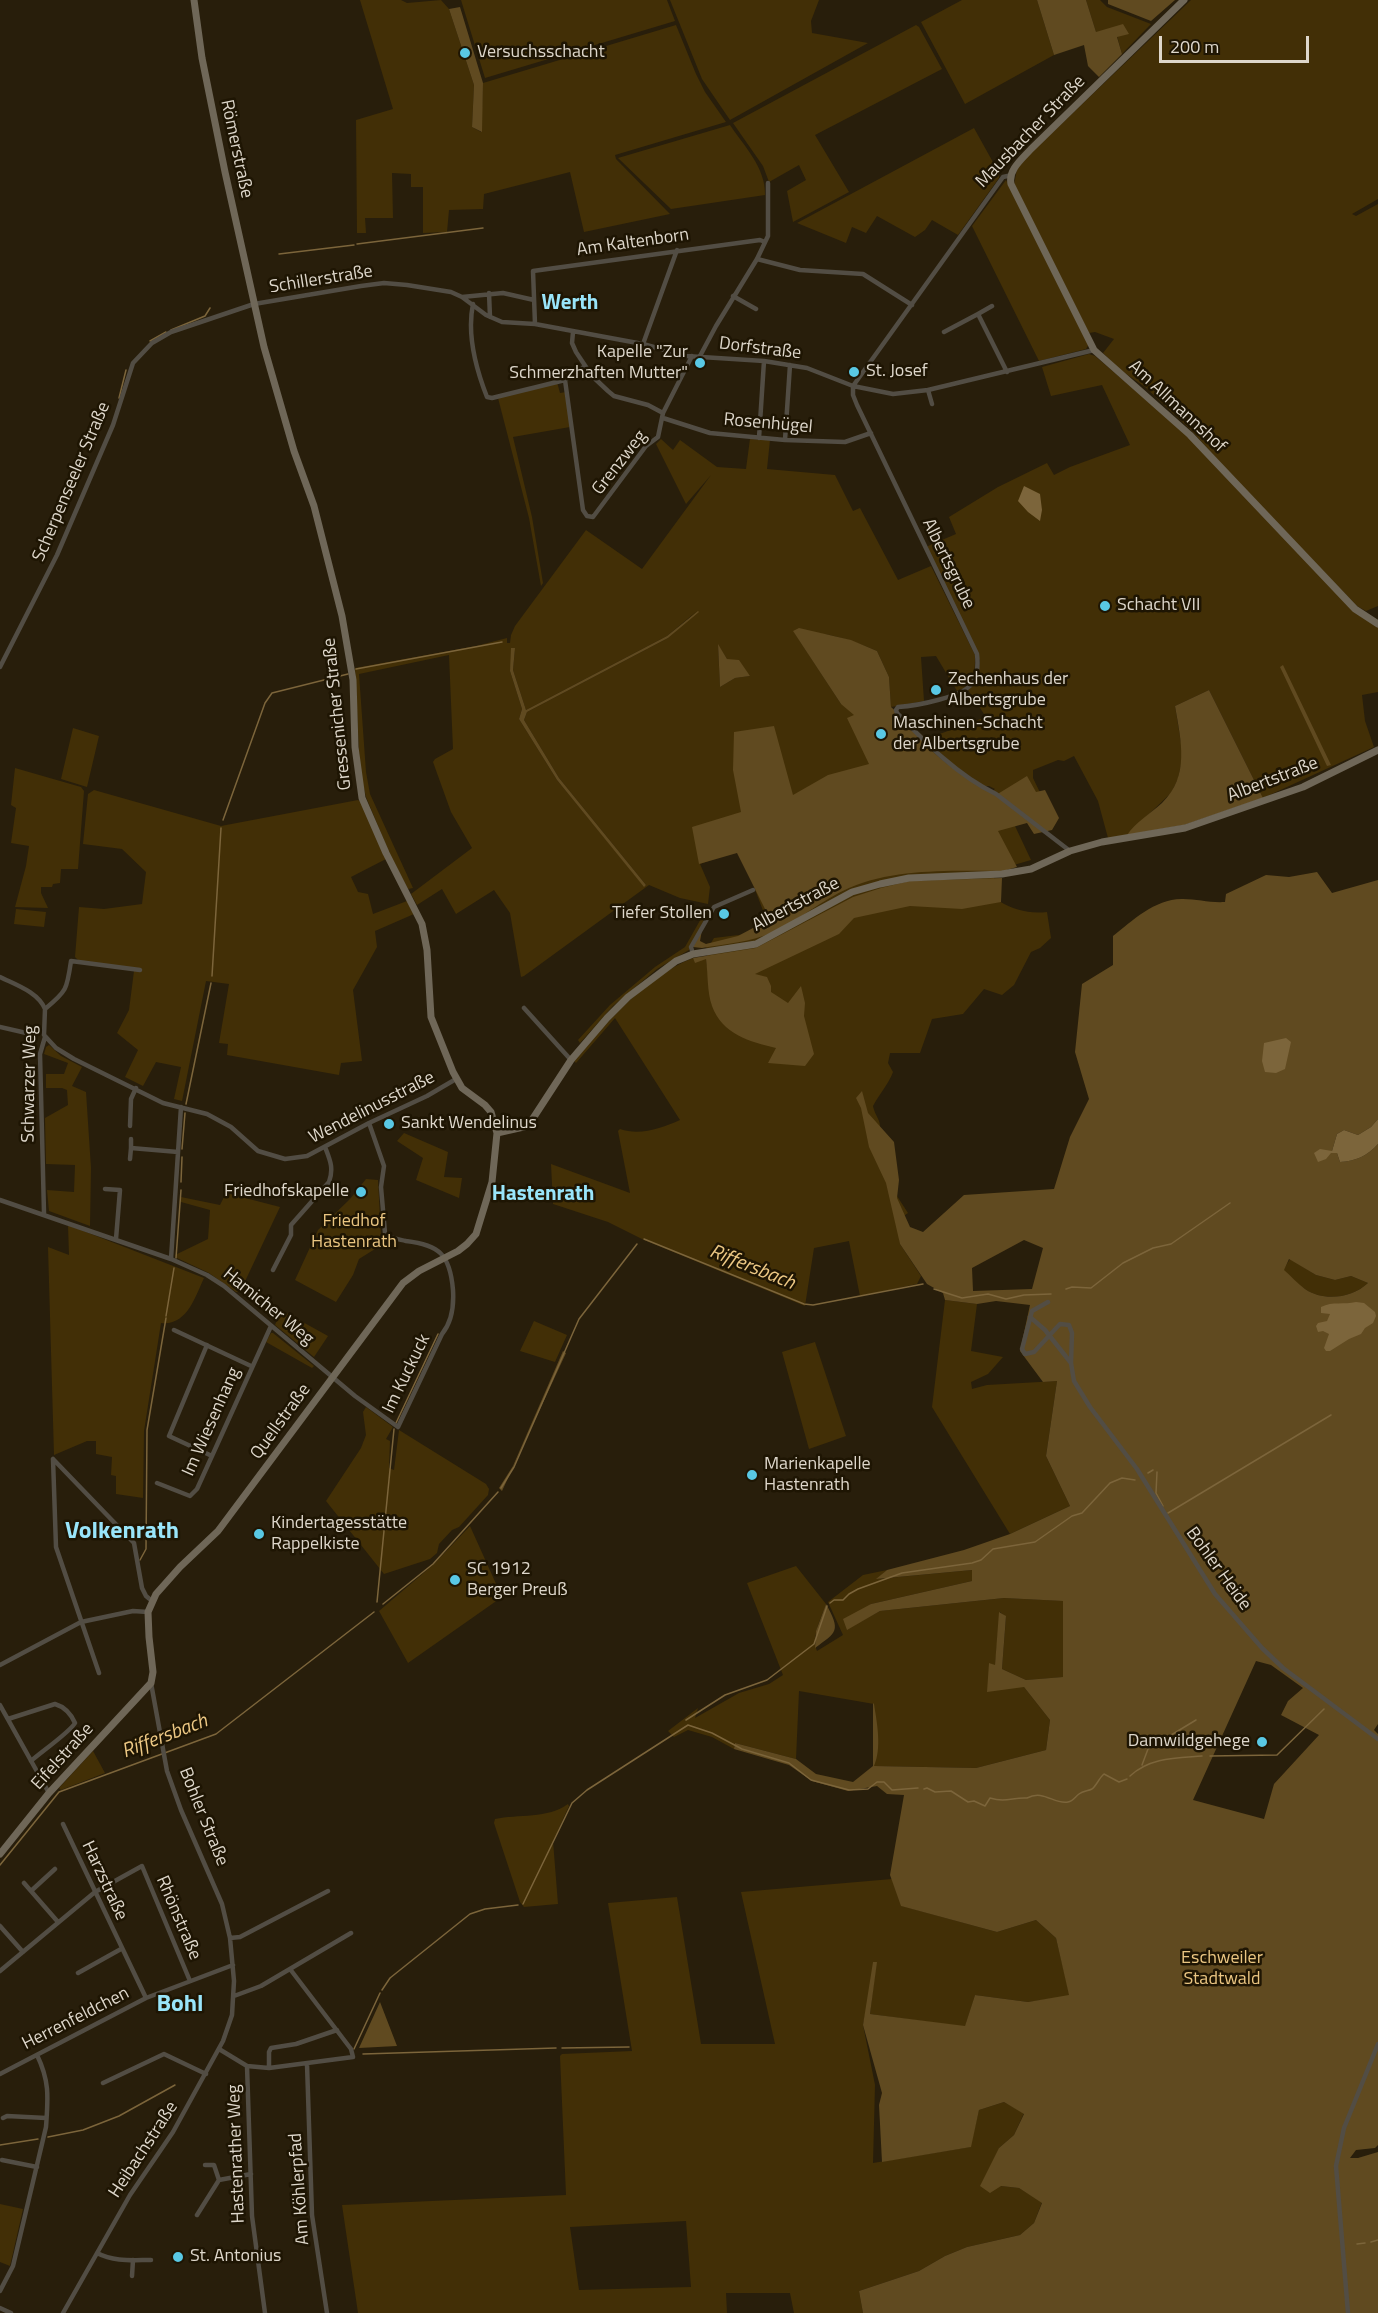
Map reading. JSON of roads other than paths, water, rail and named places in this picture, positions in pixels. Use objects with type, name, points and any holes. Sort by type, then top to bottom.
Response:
[{"type":"main road","name":"Römerstraße","points":[[194,0],[202,58],[254,304]]},
{"type":"main road","name":"Mausbacher Straße","points":[[1012,175],[1015,166],[1031,149],[1184,0]]},
{"type":"main road","name":"Am Allmannshof","points":[[1012,175],[1011,184],[1094,350],[1115,371],[1143,391],[1190,435],[1355,609],[1378,624]]},
{"type":"main road","name":"Gressenicher Straße","points":[[254,304],[294,451],[314,506],[342,616],[353,680],[355,747],[362,798],[386,853],[422,924],[428,956],[431,1017],[456,1079],[462,1088],[491,1112],[497,1133]]},
{"type":"main road","name":"Albertstraße","points":[[497,1133],[528,1126],[571,1060],[628,997],[676,961],[693,954],[756,944],[852,892],[880,884],[909,878],[1002,874],[1030,869],[1070,851],[1102,842],[1185,828],[1303,787],[1378,750]]},
{"type":"main road","name":"Quellstraße","points":[[148,1612],[152,1601],[180,1567],[219,1531],[403,1283],[419,1271],[467,1244],[476,1234],[492,1182],[497,1133]]},
{"type":"main road","name":"Bohler Straße","points":[[148,1612],[153,1671],[151,1683]]},
{"type":"main road","name":"Eifelstraße","points":[[0,1854],[49,1793],[151,1683]]},
{"type":"street","name":"Mausbacher Straße","points":[[853,386],[1003,177],[1012,175]]},
{"type":"street","points":[[700,356],[765,242],[769,228],[768,183]]},
{"type":"street","name":"Am Kaltenborn","points":[[534,300],[533,271],[677,250],[760,240],[765,242]]},
{"type":"street","points":[[643,344],[677,250]]},
{"type":"street","points":[[757,259],[800,270],[863,274],[912,304]]},
{"type":"street","name":"Schillerstraße","points":[[254,304],[384,283],[432,289],[462,297],[490,317],[502,322],[525,323]]},
{"type":"street","points":[[489,293],[490,317]]},
{"type":"street","name":"Schillerstraße","points":[[462,297],[502,293],[534,300]]},
{"type":"street","points":[[733,296],[756,309]]},
{"type":"street","points":[[534,300],[535,324]]},
{"type":"street","name":"Scherpenseeler Straße","points":[[0,667],[57,555],[113,425],[133,363],[152,343],[171,332],[254,304]]},
{"type":"street","points":[[473,304],[470,329],[487,397],[492,398],[566,380],[585,366]]},
{"type":"street","points":[[944,332],[992,306]]},
{"type":"street","points":[[978,314],[1007,372]]},
{"type":"street","points":[[954,318],[958,325]]},
{"type":"street","name":"Dorfstraße","points":[[525,323],[643,344],[692,356],[790,364],[807,368],[853,386],[893,394],[928,390],[1094,350]]},
{"type":"street","name":"Rosenhügel","points":[[573,333],[573,347],[585,366],[599,384],[614,396],[648,405],[663,415],[710,433],[785,440],[845,442],[871,433]]},
{"type":"street","name":"Grenzweg","points":[[566,380],[583,510],[590,517],[596,515],[646,446],[658,437],[663,415],[692,356]]},
{"type":"street","points":[[759,438],[764,361]]},
{"type":"street","points":[[785,440],[790,364]]},
{"type":"street","name":"Albertsgrube","points":[[853,386],[853,395],[978,660],[974,681],[964,690],[914,706],[898,707],[897,714],[950,764],[996,794],[1070,851]]},
{"type":"street","points":[[928,390],[932,404]]},
{"type":"street","points":[[693,954],[691,947],[714,907],[753,890]]},
{"type":"street","name":"Schwarzer Weg","points":[[44,1213],[40,1054],[45,1037],[43,1030],[45,1009],[63,994],[68,986],[72,961],[140,970]]},
{"type":"street","points":[[0,977],[36,996],[42,1001],[45,1009]]},
{"type":"street","points":[[524,1008],[571,1060]]},
{"type":"street","points":[[0,1027],[35,1035]]},
{"type":"street","name":"Wendelinusstraße","points":[[45,1037],[56,1048],[74,1059],[163,1102],[207,1114],[231,1127],[264,1155],[296,1159],[307,1156],[427,1096],[456,1079]]},
{"type":"street","points":[[129,1126],[131,1099],[136,1088]]},
{"type":"street","points":[[171,1259],[181,1107]]},
{"type":"street","points":[[369,1123],[384,1166],[381,1187],[385,1233],[394,1239],[434,1246],[445,1258]]},
{"type":"street","points":[[130,1159],[131,1139]]},
{"type":"street","points":[[273,1270],[291,1235],[291,1225],[329,1182],[332,1163],[325,1147]]},
{"type":"street","points":[[131,1148],[178,1152]]},
{"type":"street","points":[[105,1189],[126,1190]]},
{"type":"street","points":[[116,1239],[120,1190]]},
{"type":"street","name":"Hamicher Weg","points":[[0,1200],[116,1239],[207,1275],[332,1377]]},
{"type":"street","name":"Im Kuckuck","points":[[332,1377],[398,1427],[442,1334],[448,1327],[453,1306],[453,1293],[450,1267],[445,1258]]},
{"type":"street","points":[[1048,1302],[1036,1307],[1030,1317],[1022,1349],[1026,1354],[1034,1352],[1060,1323],[1069,1325],[1072,1333],[1071,1363]]},
{"type":"street","points":[[1030,1317],[1049,1335],[1071,1363]]},
{"type":"street","name":"Im Wiesenhang","points":[[157,1483],[190,1497],[197,1489],[271,1326]]},
{"type":"street","points":[[174,1330],[251,1366]]},
{"type":"street","points":[[207,1345],[169,1436],[212,1456]]},
{"type":"street","name":"Bohler Heide","points":[[1071,1363],[1074,1381],[1090,1407],[1137,1469],[1215,1594],[1262,1648],[1283,1668],[1378,1738]]},
{"type":"street","points":[[99,1673],[56,1548],[53,1459],[134,1543],[142,1588],[152,1601]]},
{"type":"street","points":[[0,1665],[81,1622],[134,1611],[148,1612]]},
{"type":"street","name":"Bohler Straße","points":[[151,1683],[162,1749],[181,1810],[222,1904],[230,1938],[234,1996]]},
{"type":"street","points":[[8,1719],[55,1704],[67,1710],[73,1717],[75,1723],[70,1730],[31,1761]]},
{"type":"street","points":[[0,1705],[49,1793]]},
{"type":"street","name":"Harzstraße","points":[[63,1824],[146,1998]]},
{"type":"street","name":"Rhönstraße","points":[[95,1892],[142,1866],[190,1981]]},
{"type":"street","points":[[31,1891],[55,1869]]},
{"type":"street","points":[[24,1882],[58,1922]]},
{"type":"street","points":[[230,1938],[240,1937],[328,1891]]},
{"type":"street","points":[[0,1971],[95,1892]]},
{"type":"street","points":[[0,1926],[23,1952]]},
{"type":"street","points":[[234,1996],[261,1986],[351,1933]]},
{"type":"street","name":"Harzstraße","points":[[78,1973],[121,1949]]},
{"type":"street","name":"Herrenfeldchen","points":[[0,2074],[146,1998],[232,1965]]},
{"type":"street","points":[[269,2068],[271,2048],[296,2044],[337,2030],[290,1969]]},
{"type":"street","name":"Heibachstraße","points":[[63,2313],[130,2195],[173,2132],[206,2074],[219,2049],[232,2015],[234,1996]]},
{"type":"street","name":"Hastenrather Weg","points":[[219,2049],[247,2066],[269,2068],[354,2057],[337,2030]]},
{"type":"street","points":[[1348,2313],[1336,2166],[1344,2128],[1378,2044]]},
{"type":"street","points":[[103,2083],[164,2054],[206,2074]]},
{"type":"street","points":[[0,2291],[13,2265],[37,2167],[49,2099],[45,2072],[37,2055]]},
{"type":"street","name":"Am Köhlerpfad","points":[[307,2064],[312,2215],[327,2313]]},
{"type":"street","name":"Hastenrather Weg","points":[[247,2066],[254,2241],[265,2313]]},
{"type":"street","points":[[3,2118],[7,2116],[46,2118]]},
{"type":"street","points":[[2,2160],[37,2167]]},
{"type":"street","points":[[205,2165],[214,2165],[219,2180]]},
{"type":"street","points":[[197,2215],[219,2180],[251,2174]]},
{"type":"street","points":[[97,2253],[106,2258],[151,2260]]},
{"type":"street","points":[[132,2276],[133,2260]]},
{"type":"street","points":[[0,2308],[11,2313]]},
{"type":"waterway","points":[[357,244],[483,228]]},
{"type":"waterway","points":[[279,254],[354,245]]},
{"type":"waterway","points":[[171,330],[205,316],[210,308]]},
{"type":"waterway","points":[[150,341],[166,332]]},
{"type":"waterway","points":[[119,398],[126,370]]},
{"type":"waterway","points":[[356,669],[502,642]]},
{"type":"waterway","points":[[223,820],[265,703],[272,693],[348,674]]},
{"type":"waterway","points":[[212,976],[221,828]]},
{"type":"waterway","points":[[186,1104],[211,983]]},
{"type":"waterway","points":[[182,1149],[185,1113]]},
{"type":"waterway","points":[[181,1182],[182,1157]]},
{"type":"waterway","points":[[176,1258],[181,1190]]},
{"type":"waterway","points":[[1066,1289],[1091,1288],[1123,1263],[1153,1248],[1171,1244],[1230,1203]]},
{"type":"waterway","name":"Riffersbach","points":[[644,1239],[804,1304],[813,1305],[923,1284]]},
{"type":"waterway","name":"Riffersbach","points":[[501,1488],[514,1467],[579,1319],[637,1244]]},
{"type":"waterway","points":[[166,1316],[174,1268]]},
{"type":"waterway","points":[[934,1289],[962,1298],[988,1294],[1006,1299],[1024,1295],[1051,1294]]},
{"type":"waterway","points":[[140,1560],[146,1549],[147,1430],[166,1318]]},
{"type":"waterway","points":[[396,1423],[438,1334]]},
{"type":"waterway","points":[[1168,1513],[1331,1415]]},
{"type":"waterway","points":[[377,1602],[394,1429]]},
{"type":"waterway","points":[[1148,1473],[1153,1470]]},
{"type":"waterway","points":[[1157,1472],[1156,1493],[1163,1506]]},
{"type":"waterway","points":[[830,1603],[834,1600],[843,1600],[858,1589],[902,1573],[972,1563],[981,1560],[993,1549],[1035,1542],[1072,1516],[1082,1513],[1110,1483],[1122,1478],[1135,1480]]},
{"type":"waterway","name":"Riffersbach","points":[[383,1604],[433,1564],[498,1492]]},
{"type":"waterway","points":[[686,1720],[725,1695],[767,1680],[814,1644],[827,1606]]},
{"type":"waterway","name":"Riffersbach","points":[[0,1865],[59,1792],[216,1734],[374,1612]]},
{"type":"waterway","points":[[1210,1756],[1277,1755],[1324,1709]]},
{"type":"waterway","points":[[1142,1765],[1148,1749],[1196,1720]]},
{"type":"waterway","points":[[523,1904],[572,1803],[587,1790],[688,1725],[712,1733],[742,1749],[789,1763],[811,1780],[849,1790],[868,1789],[877,1782],[884,1782],[892,1790],[918,1788]]},
{"type":"waterway","points":[[1130,1776],[1155,1762],[1202,1756]]},
{"type":"waterway","points":[[924,1789],[935,1792],[951,1791],[968,1802],[974,1801],[985,1806],[990,1798],[1005,1800],[1039,1795],[1063,1802],[1070,1801],[1092,1789],[1104,1774],[1119,1782],[1127,1779]]},
{"type":"waterway","points":[[382,1990],[390,1978],[470,1914],[485,1909],[518,1905]]},
{"type":"waterway","points":[[354,2049],[380,1993]]},
{"type":"waterway","points":[[562,2048],[629,2047]]},
{"type":"waterway","points":[[363,2054],[556,2048]]},
{"type":"waterway","points":[[48,2137],[83,2130],[119,2116],[175,2085]]},
{"type":"waterway","points":[[0,2145],[38,2139]]},
{"type":"waterway","points":[[1371,2242],[1378,2240]]},
{"type":"waterway","points":[[1357,2244],[1365,2243]]},
{"type":"place","name":"Versuchsschacht","points":[[465,53]]},
{"type":"place","name":"Kapelle \"Zur Schmerzhaften Mutter\"","points":[[700,363]]},
{"type":"place","name":"St. Josef","points":[[854,372]]},
{"type":"place","name":"Schacht VII","points":[[1105,606]]},
{"type":"place","name":"Zechenhaus der Albertsgrube","points":[[936,690]]},
{"type":"place","name":"Maschinen-Schacht der Albertsgrube","points":[[881,734]]},
{"type":"place","name":"Tiefer Stollen","points":[[724,914]]},
{"type":"place","name":"Sankt Wendelinus","points":[[389,1124]]},
{"type":"place","name":"Friedhofskapelle","points":[[361,1192]]},
{"type":"place","name":"Marienkapelle Hastenrath","points":[[752,1475]]},
{"type":"place","name":"Kindertagesstätte Rappelkiste","points":[[259,1534]]},
{"type":"place","name":"SC 1912 Berger Preuß","points":[[455,1580]]},
{"type":"place","name":"Damwildgehege","points":[[1262,1742]]},
{"type":"place","name":"St. Antonius","points":[[178,2257]]},
{"type":"district","name":"Werth","points":[[570,304]]},
{"type":"district","name":"Hastenrath","points":[[543,1195]]},
{"type":"district","name":"Volkenrath","points":[[122,1532]]},
{"type":"district","name":"Bohl","points":[[180,2005]]},
{"type":"park label","name":"Friedhof Hastenrath","points":[[354,1232]]},
{"type":"park label","name":"Eschweiler Stadtwald","points":[[1222,1969]]}]
